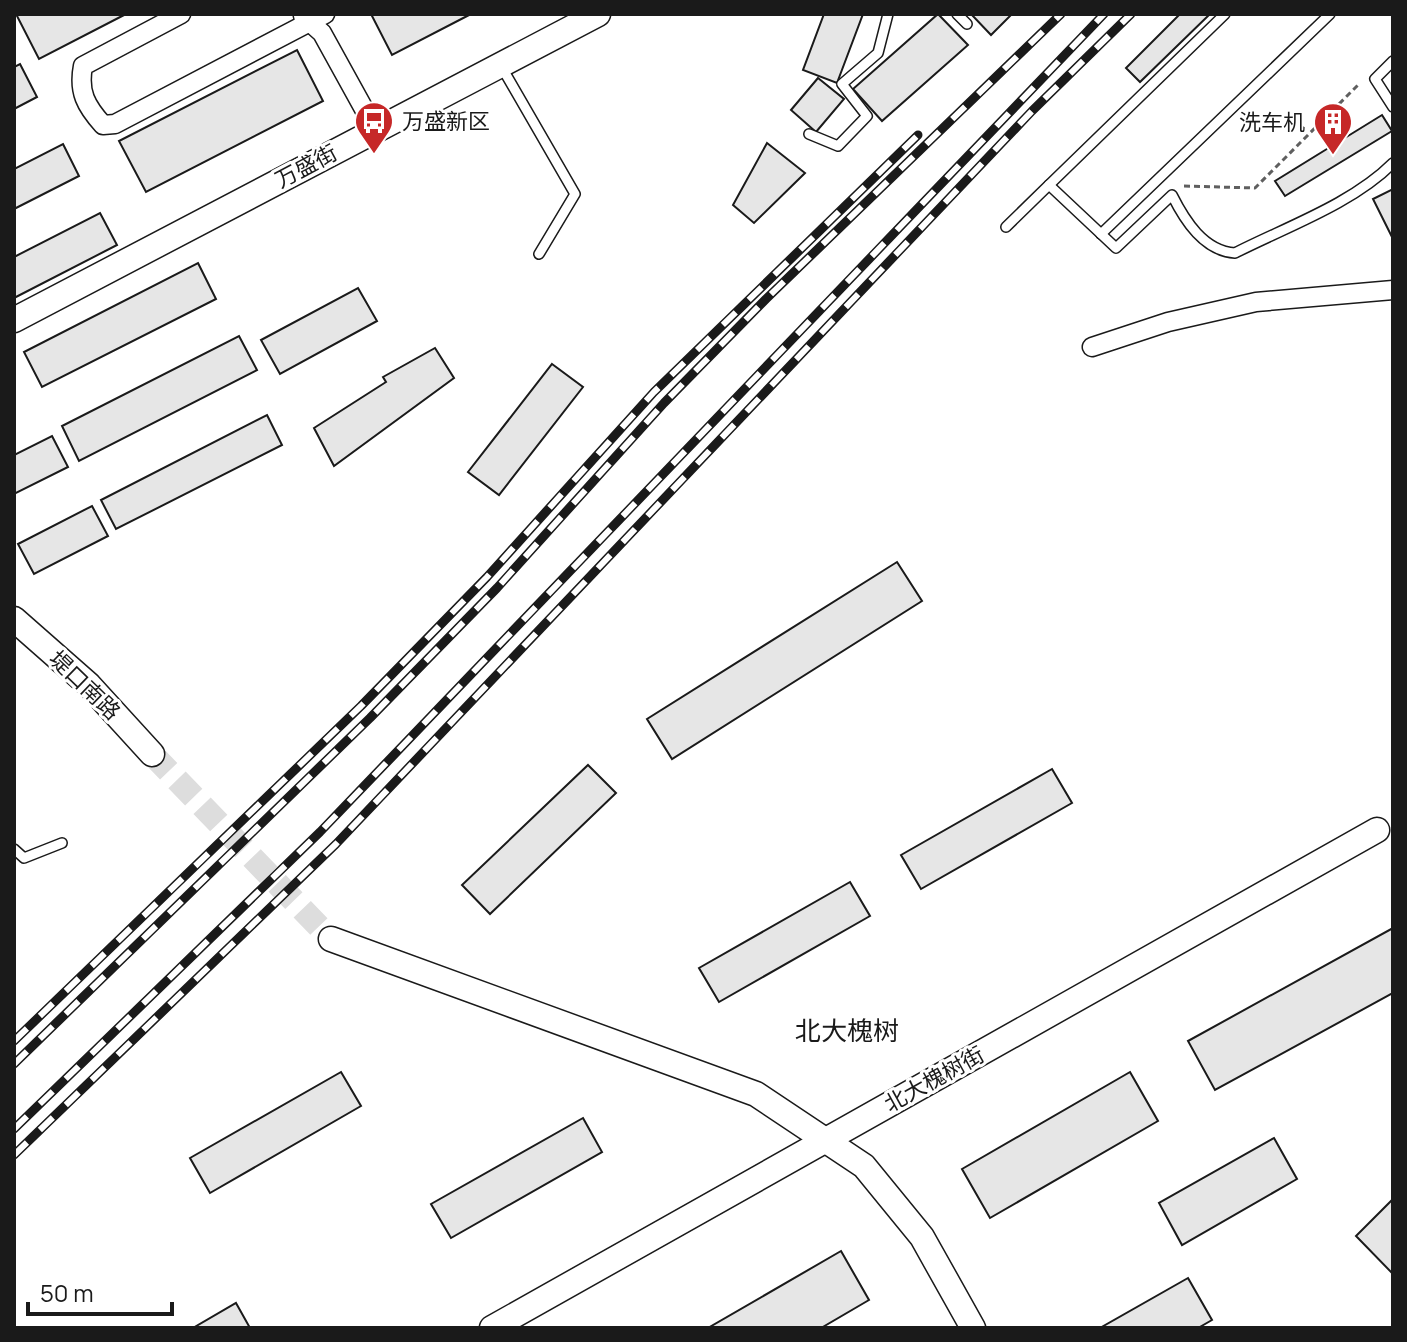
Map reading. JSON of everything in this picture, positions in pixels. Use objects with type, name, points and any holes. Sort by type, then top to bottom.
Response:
[{"type":"street","points":[[181,14],[83,66],[79,86],[89,110],[103,125],[115,124],[312,17],[342,65],[375,129]]},
{"type":"street","name":"万盛街","points":[[14,320],[598,14]]},
{"type":"street","points":[[1092,347],[1168,322],[1256,302],[1393,290]]},
{"type":"street","name":"堤口南路","points":[[14,619],[89,685],[152,754]]},
{"type":"street","name":"北大槐树街","points":[[492,1328],[1377,830]]},
{"type":"street","points":[[331,939],[756,1094],[828,1139],[864,1166],[922,1237],[973,1328]]},
{"type":"lane","points":[[809,134],[838,146],[867,116],[842,84],[878,53],[888,14]]},
{"type":"lane","points":[[957,14],[967,24]]},
{"type":"lane","points":[[1006,227],[1225,14]]},
{"type":"lane","points":[[1101,234],[1330,14]]},
{"type":"lane","points":[[1393,61],[1375,79],[1393,107]]},
{"type":"lane","points":[[500,65],[575,194],[539,254]]},
{"type":"lane","points":[[1049,185],[1116,248],[1172,195],[1206,242],[1221,252],[1235,253],[1350,194],[1379,177],[1393,163]]},
{"type":"lane","points":[[14,849],[24,858],[62,843]]},
{"type":"path","points":[[1172,195],[1187,184],[1255,188],[1362,81],[1375,79]]},
{"type":"building","points":[[16,14],[126,14],[39,59]]},
{"type":"building","points":[[371,14],[471,14],[392,55]]},
{"type":"building","points":[[824,14],[863,14],[837,83],[803,70]]},
{"type":"building","points":[[938,14],[968,45],[882,121],[853,89]]},
{"type":"building","points":[[971,14],[1012,14],[991,35]]},
{"type":"building","points":[[1180,14],[1210,14],[1140,82],[1126,68]]},
{"type":"building","points":[[297,50],[323,101],[146,192],[119,141]]},
{"type":"building","points":[[20,64],[37,97],[14,109],[14,67]]},
{"type":"building","points":[[818,78],[844,99],[816,132],[791,110]]},
{"type":"building","name":"洗车机","points":[[1382,115],[1392,131],[1285,196],[1275,181]]},
{"type":"building","points":[[767,143],[805,173],[754,223],[733,205]]},
{"type":"building","points":[[63,144],[79,176],[14,209],[14,169]]},
{"type":"building","points":[[1393,189],[1393,239],[1373,199]]},
{"type":"building","points":[[100,213],[117,245],[14,298],[14,257]]},
{"type":"building","points":[[198,263],[216,299],[42,387],[24,352]]},
{"type":"building","points":[[358,288],[377,321],[280,374],[261,340]]},
{"type":"building","points":[[239,336],[257,370],[79,461],[62,426]]},
{"type":"building","points":[[435,348],[454,378],[334,466],[314,428],[386,382],[383,377]]},
{"type":"building","points":[[552,364],[583,387],[499,495],[468,472]]},
{"type":"building","points":[[267,415],[282,445],[116,529],[101,500]]},
{"type":"building","points":[[52,436],[68,467],[14,494],[14,455]]},
{"type":"building","points":[[92,506],[108,536],[34,574],[18,544]]},
{"type":"building","points":[[897,562],[922,601],[672,759],[647,719]]},
{"type":"building","points":[[588,765],[616,793],[490,914],[462,885]]},
{"type":"building","points":[[1052,769],[1072,803],[921,889],[901,855]]},
{"type":"building","points":[[850,882],[870,916],[719,1002],[699,968]]},
{"type":"building","points":[[1393,928],[1393,993],[1215,1090],[1188,1041]]},
{"type":"building","points":[[341,1072],[361,1106],[210,1193],[190,1158]]},
{"type":"building","points":[[1130,1072],[1158,1121],[990,1218],[962,1169]]},
{"type":"building","points":[[583,1118],[602,1152],[451,1238],[431,1204]]},
{"type":"building","points":[[1274,1138],[1297,1179],[1182,1245],[1159,1203]]},
{"type":"building","points":[[1393,1199],[1393,1274],[1356,1236]]},
{"type":"building","points":[[841,1251],[869,1300],[821,1328],[708,1328]]},
{"type":"building","points":[[1188,1278],[1212,1320],[1198,1328],[1100,1328]]},
{"type":"building","points":[[236,1303],[250,1328],[193,1328]]},
{"type":"tunnel","points":[[152,754],[331,939]]},
{"type":"railway","points":[[14,1064],[370,718],[497,588],[664,403],[766,299],[1061,14]]},
{"type":"railway","points":[[14,1129],[320,832],[1104,14]]},
{"type":"railway","points":[[14,1155],[336,844],[1032,111],[1131,14]]},
{"type":"railway","points":[[14,1041],[361,706],[487,577],[654,392],[918,135]]},
{"type":"place","name":"万盛新区","points":[[374,155]]},
{"type":"place","name":"洗车机","points":[[1333,156]]},
{"type":"district","name":"北大槐树","points":[[847,1030]]}]
